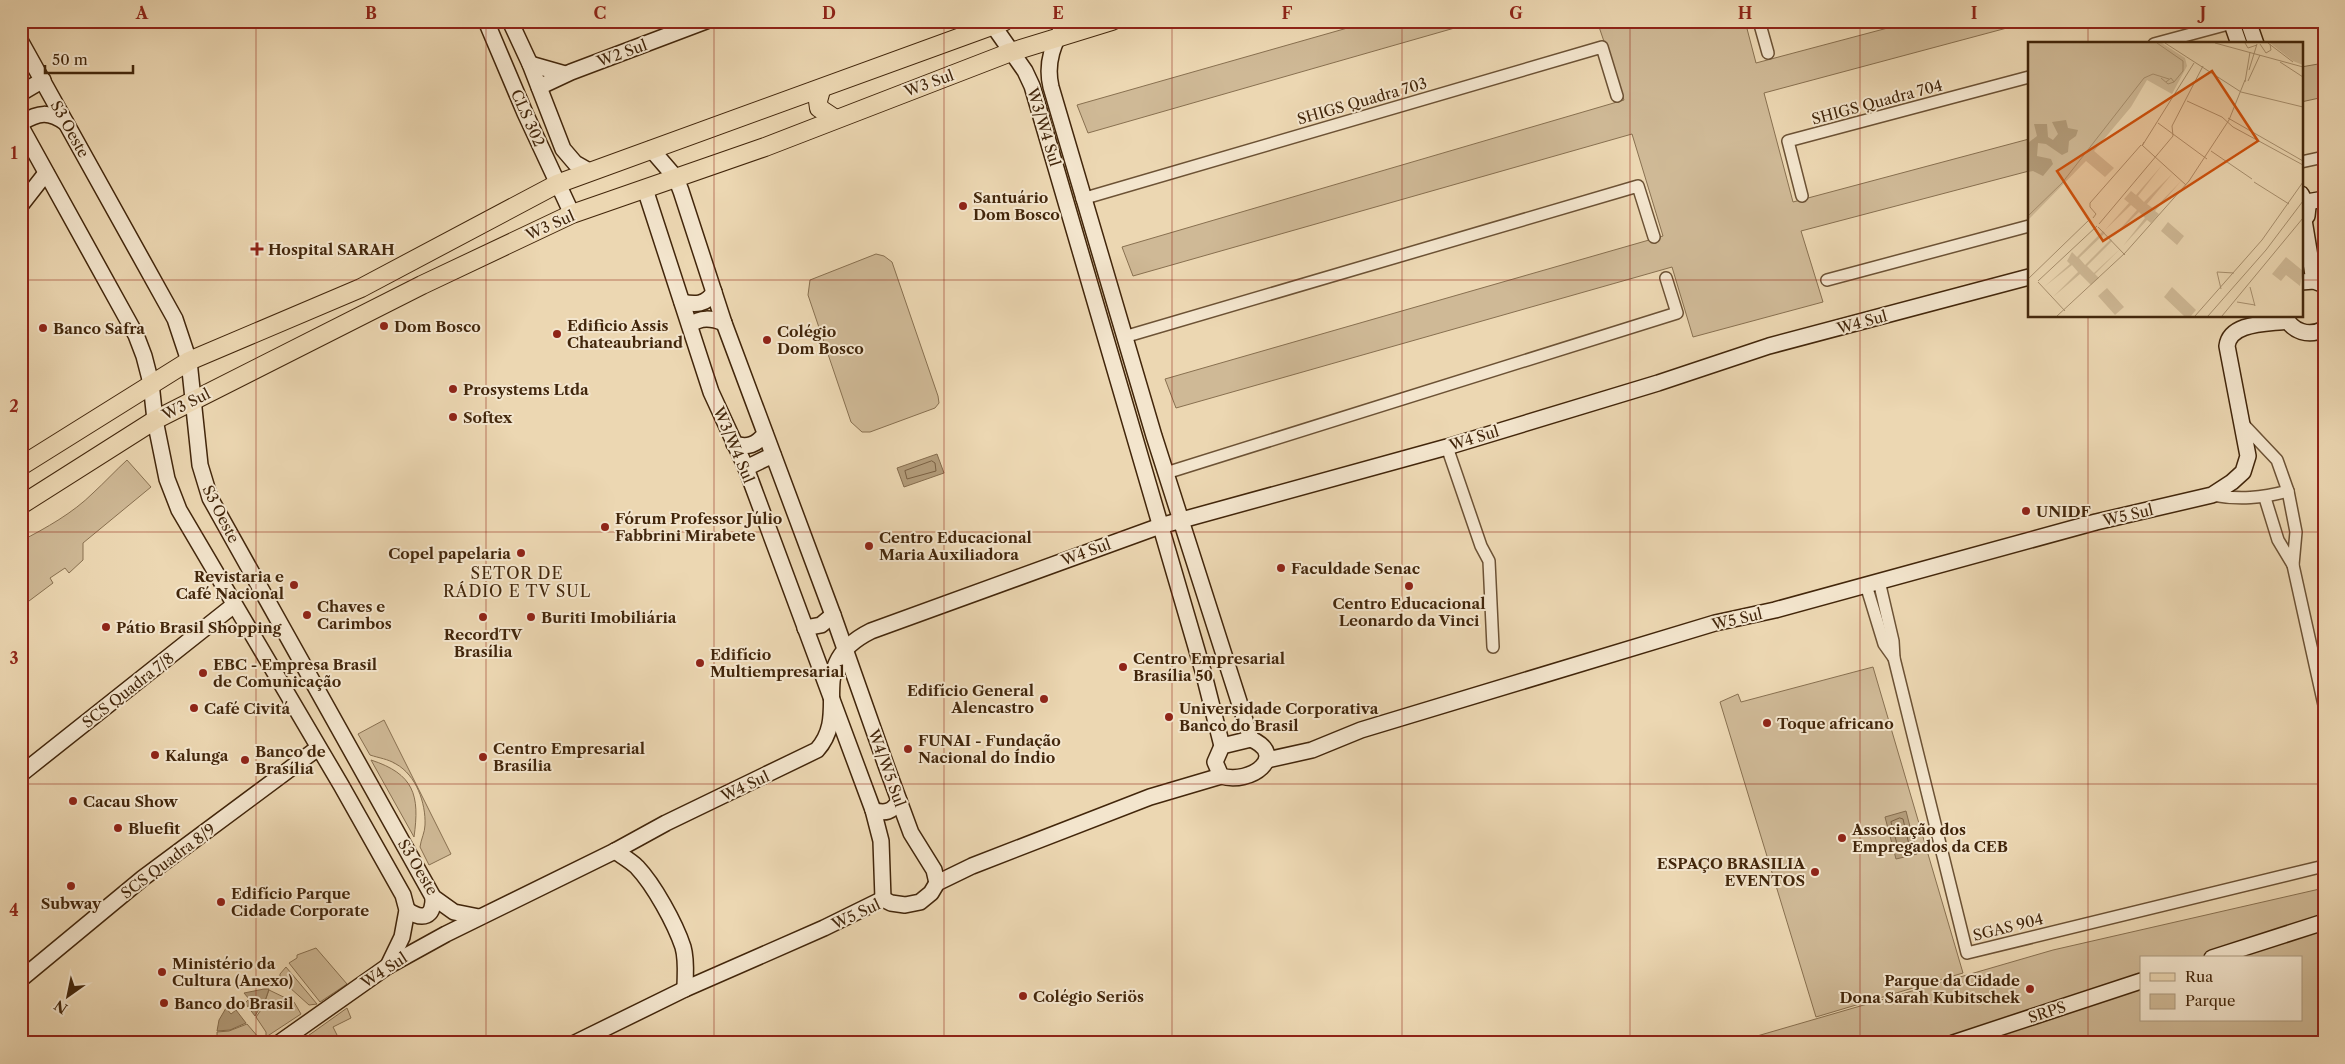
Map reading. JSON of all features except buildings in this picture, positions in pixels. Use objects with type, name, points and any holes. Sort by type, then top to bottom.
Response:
[{"type":"main road","name":"CLS 302","points":[[486,21],[525,113],[572,214]]},
{"type":"main road","name":"CLS 302","points":[[510,21],[530,64],[563,149],[575,163],[589,172]]},
{"type":"main road","name":"W2 Sul","points":[[539,86],[565,74],[706,21]]},
{"type":"main road","name":"W3/W4 Sul","points":[[1066,21],[1057,38],[1048,64],[1048,76],[1103,269],[1182,519]]},
{"type":"main road","name":"W3 Sul","points":[[21,505],[154,420],[422,284],[572,214],[765,146],[834,118],[1011,52],[1112,21]]},
{"type":"main road","points":[[2248,21],[2255,42]]},
{"type":"main road","points":[[2232,22],[2238,42]]},
{"type":"main road","name":"W3/W4 Sul","points":[[995,23],[1011,52],[1025,70],[1032,86],[1160,526]]},
{"type":"main road","name":"W3 Sul","points":[[21,466],[189,361],[362,288],[449,239],[557,184],[821,90],[995,23]]},
{"type":"main road","name":"S3 Oeste","points":[[21,42],[174,319],[189,361],[200,465],[210,498],[433,897],[454,912],[479,917]]},
{"type":"main road","points":[[530,64],[565,74]]},
{"type":"main road","points":[[21,93],[43,80]]},
{"type":"main road","points":[[525,113],[539,86]]},
{"type":"main road","points":[[821,90],[818,101],[819,108],[834,118]]},
{"type":"main road","points":[[21,123],[33,116],[46,113],[54,115],[66,123]]},
{"type":"main road","name":"S3 Oeste","points":[[21,127],[136,335],[151,383],[154,420],[167,479],[179,510],[403,895],[407,910],[402,937],[388,966]]},
{"type":"main road","points":[[1049,143],[1065,138]]},
{"type":"main road","points":[[651,149],[676,178],[724,323],[844,649]]},
{"type":"main road","points":[[21,205],[46,172]]},
{"type":"main road","name":"W3/W4 Sul","points":[[646,189],[711,392],[746,468],[831,699]]},
{"type":"main road","points":[[2313,283],[2303,221],[2308,211],[2304,198],[2324,199]]},
{"type":"main road","points":[[422,284],[416,278],[418,267],[449,239]]},
{"type":"main road","points":[[1087,274],[1103,269]]},
{"type":"main road","name":"W4 Sul","points":[[279,1043],[388,966],[479,917],[817,750],[828,736],[831,724],[833,676],[844,649],[856,638],[871,631],[1182,519],[1447,447],[1658,383],[1769,346],[2028,277]]},
{"type":"main road","points":[[682,302],[694,305],[703,303],[714,292]]},
{"type":"main road","points":[[690,325],[701,319],[708,318],[724,323]]},
{"type":"main road","points":[[2286,319],[2296,329],[2306,333],[2318,332],[2324,329]]},
{"type":"main road","name":"W5 Sul","points":[[1267,760],[1312,750],[1361,730],[1692,629],[1873,583],[2096,522],[2212,495],[2243,472],[2248,456],[2228,353],[2228,338],[2232,333],[2240,329],[2286,319]]},
{"type":"main road","points":[[734,444],[744,447],[753,445],[765,434]]},
{"type":"main road","points":[[746,468],[773,455]]},
{"type":"main road","points":[[1160,526],[1203,671],[1222,746],[1215,762],[1221,776],[1231,779],[1256,774],[1267,760],[1264,747],[1251,739],[1182,519]]},
{"type":"main road","name":"SCS Quadra 7/8","points":[[21,774],[234,606]]},
{"type":"main road","points":[[806,628],[821,625],[833,615]]},
{"type":"main road","name":"W4/W5 Sul","points":[[844,649],[899,802],[911,832],[934,870],[936,883]]},
{"type":"main road","name":"W4/W5 Sul","points":[[831,699],[873,810],[881,841],[883,899]]},
{"type":"main road","points":[[1222,746],[1251,739]]},
{"type":"main road","name":"SCS Quadra 8/9","points":[[21,979],[144,878],[318,748]]},
{"type":"main road","name":"W5 Sul","points":[[575,1043],[684,989],[824,928],[883,899],[891,903],[905,905],[920,902],[931,894],[936,883],[972,866],[1150,796],[1221,776]]},
{"type":"main road","points":[[873,810],[882,813],[888,812],[899,802]]},
{"type":"main road","points":[[615,851],[636,865],[649,881],[674,926],[683,947],[685,960],[684,989]]},
{"type":"main road","points":[[407,910],[416,916],[423,917],[430,913],[433,907],[433,897]]},
{"type":"main road","points":[[2218,956],[2324,922]]},
{"type":"main road","name":"SRPS","points":[[1953,1043],[2140,980]]},
{"type":"street","points":[[1759,21],[1768,53]]},
{"type":"street","points":[[2161,42],[2232,22]]},
{"type":"street","name":"SHIGS Quadra 703","points":[[1082,199],[1602,48],[1617,96]]},
{"type":"street","name":"SHIGS Quadra 704","points":[[1802,196],[1788,141],[2028,77]]},
{"type":"street","points":[[2302,162],[2324,157]]},
{"type":"street","points":[[1124,337],[1638,186],[1654,237]]},
{"type":"street","points":[[1827,280],[2028,226]]},
{"type":"street","points":[[1166,473],[1677,313],[1666,278]]},
{"type":"street","points":[[2243,424],[2277,460],[2288,491],[2296,532],[2293,565],[2324,705]]},
{"type":"street","points":[[1447,447],[1481,546],[1489,561],[1493,647]]},
{"type":"street","name":"W5 Sul","points":[[2212,495],[2234,499],[2265,498],[2288,491]]},
{"type":"street","points":[[2265,498],[2278,540],[2293,565]]},
{"type":"street","name":"SGAS 904","points":[[1873,583],[1884,644],[1894,658],[1967,953],[2324,866]]},
{"type":"green space","points":[[1372,21],[1479,21],[1088,133],[1077,105]]},
{"type":"green space","points":[[1597,21],[1745,21],[1756,63],[1914,21],[2033,21],[1764,93],[1793,202],[2028,139],[2028,171],[1801,231],[1823,302],[1693,337],[1672,267],[1176,408],[1165,379],[1663,236],[1632,134],[1133,276],[1122,247],[1624,100]]},
{"type":"green space","points":[[2324,63],[2324,97],[2302,102],[2302,67]]},
{"type":"green space","points":[[876,254],[884,256],[892,262],[939,403],[935,408],[870,432],[862,432],[851,422],[808,295],[810,280]]},
{"type":"green space","points":[[127,460],[151,487],[83,543],[83,560],[69,573],[65,568],[50,578],[53,583],[21,607],[21,541],[68,514]]},
{"type":"green space","name":"Associação dos Empregados da CEB","points":[[1873,667],[1963,973],[1816,1017],[1720,702],[1738,694],[1741,702]]},
{"type":"green space","points":[[384,720],[451,854],[429,865],[420,847],[425,828],[425,817],[422,799],[414,782],[396,764],[370,755],[358,734]]},
{"type":"green space","points":[[371,760],[397,772],[411,788],[416,809],[414,837]]},
{"type":"green space","name":"Parque da Cidade Dona Sarah Kubitschek","points":[[2324,888],[2324,1043],[1733,1043],[2053,950]]},
{"type":"green space","points":[[316,948],[347,984],[320,1002],[289,963],[297,958],[297,955]]},
{"type":"green space","points":[[286,967],[317,1004],[309,1005],[289,987],[280,984],[280,974]]},
{"type":"green space","points":[[269,990],[294,1002],[301,1014],[266,1037],[266,1032],[256,1017],[263,1007]]},
{"type":"green space","points":[[347,1008],[351,1018],[333,1027],[341,1043],[298,1043]]},
{"type":"green space","points":[[247,1024],[259,1038],[248,1043],[217,1043],[217,1032],[229,1031]]},
{"type":"water","points":[[937,454],[944,473],[904,487],[897,468]]},
{"type":"water","points":[[1906,811],[1917,854],[1896,859],[1885,817]]},
{"type":"water","points":[[269,989],[255,1016],[245,1003],[249,999],[244,993]]},
{"type":"water","points":[[226,1008],[231,1014],[236,1010],[246,1023],[230,1030],[217,1031],[219,1020]]},
{"type":"place","name":"Santuário Dom Bosco","points":[[963,206]]},
{"type":"place","name":"Hospital SARAH","points":[[257,249]]},
{"type":"place","name":"Dom Bosco","points":[[384,326]]},
{"type":"place","name":"Banco Safra","points":[[43,328]]},
{"type":"place","name":"Edificio Assis Chateaubriand","points":[[557,334]]},
{"type":"place","name":"Colégio Dom Bosco","points":[[767,340]]},
{"type":"place","name":"Prosystems Ltda","points":[[453,389]]},
{"type":"place","name":"Softex","points":[[453,417]]},
{"type":"place","name":"UNIDF","points":[[2026,511]]},
{"type":"place","name":"Fórum Professor Júlio Fabbrini Mirabete","points":[[605,527]]},
{"type":"place","name":"Centro Educacional Maria Auxiliadora","points":[[869,546]]},
{"type":"place","name":"Copel papelaria","points":[[521,553]]},
{"type":"place","name":"Faculdade Senac","points":[[1281,568]]},
{"type":"place","name":"Revistaria e Café Nacional","points":[[294,585]]},
{"type":"place","name":"Centro Educacional Leonardo da Vinci","points":[[1409,586]]},
{"type":"place","name":"Chaves e Carimbos","points":[[307,615]]},
{"type":"place","name":"RecordTV Brasília","points":[[483,617]]},
{"type":"place","name":"Buriti Imobiliária","points":[[531,617]]},
{"type":"place","name":"Pátio Brasil Shopping","points":[[106,627]]},
{"type":"place","name":"Edifício Multiempresarial","points":[[700,663]]},
{"type":"place","name":"Centro Empresarial Brasília 50","points":[[1123,667]]},
{"type":"place","name":"EBC - Empresa Brasil de Comunicação","points":[[203,673]]},
{"type":"place","name":"Edifício General Alencastro","points":[[1044,699]]},
{"type":"place","name":"Café Civitá","points":[[194,708]]},
{"type":"place","name":"Universidade Corporativa Banco do Brasil","points":[[1169,717]]},
{"type":"place","name":"Toque africano","points":[[1767,723]]},
{"type":"place","name":"FUNAI - Fundação Nacional do Índio","points":[[908,749]]},
{"type":"place","name":"Kalunga","points":[[155,755]]},
{"type":"place","name":"Centro Empresarial Brasília","points":[[483,757]]},
{"type":"place","name":"Banco de Brasília","points":[[245,760]]},
{"type":"place","name":"Cacau Show","points":[[73,801]]},
{"type":"place","name":"Bluefit","points":[[118,828]]},
{"type":"place","name":"Associação dos Empregados da CEB","points":[[1842,838]]},
{"type":"place","name":"ESPAÇO BRASILIA EVENTOS","points":[[1815,872]]},
{"type":"place","name":"Subway","points":[[71,886]]},
{"type":"place","name":"Edifício Parque Cidade Corporate","points":[[221,902]]},
{"type":"place","name":"Ministério da Cultura (Anexo)","points":[[162,972]]},
{"type":"place","name":"Parque da Cidade Dona Sarah Kubitschek","points":[[2030,989]]},
{"type":"place","name":"Colégio Seriös","points":[[1023,996]]},
{"type":"place","name":"Banco do Brasil","points":[[164,1003]]},
{"type":"district","name":"SETOR DE RÁDIO E TV SUL","points":[[517,582]]}]
